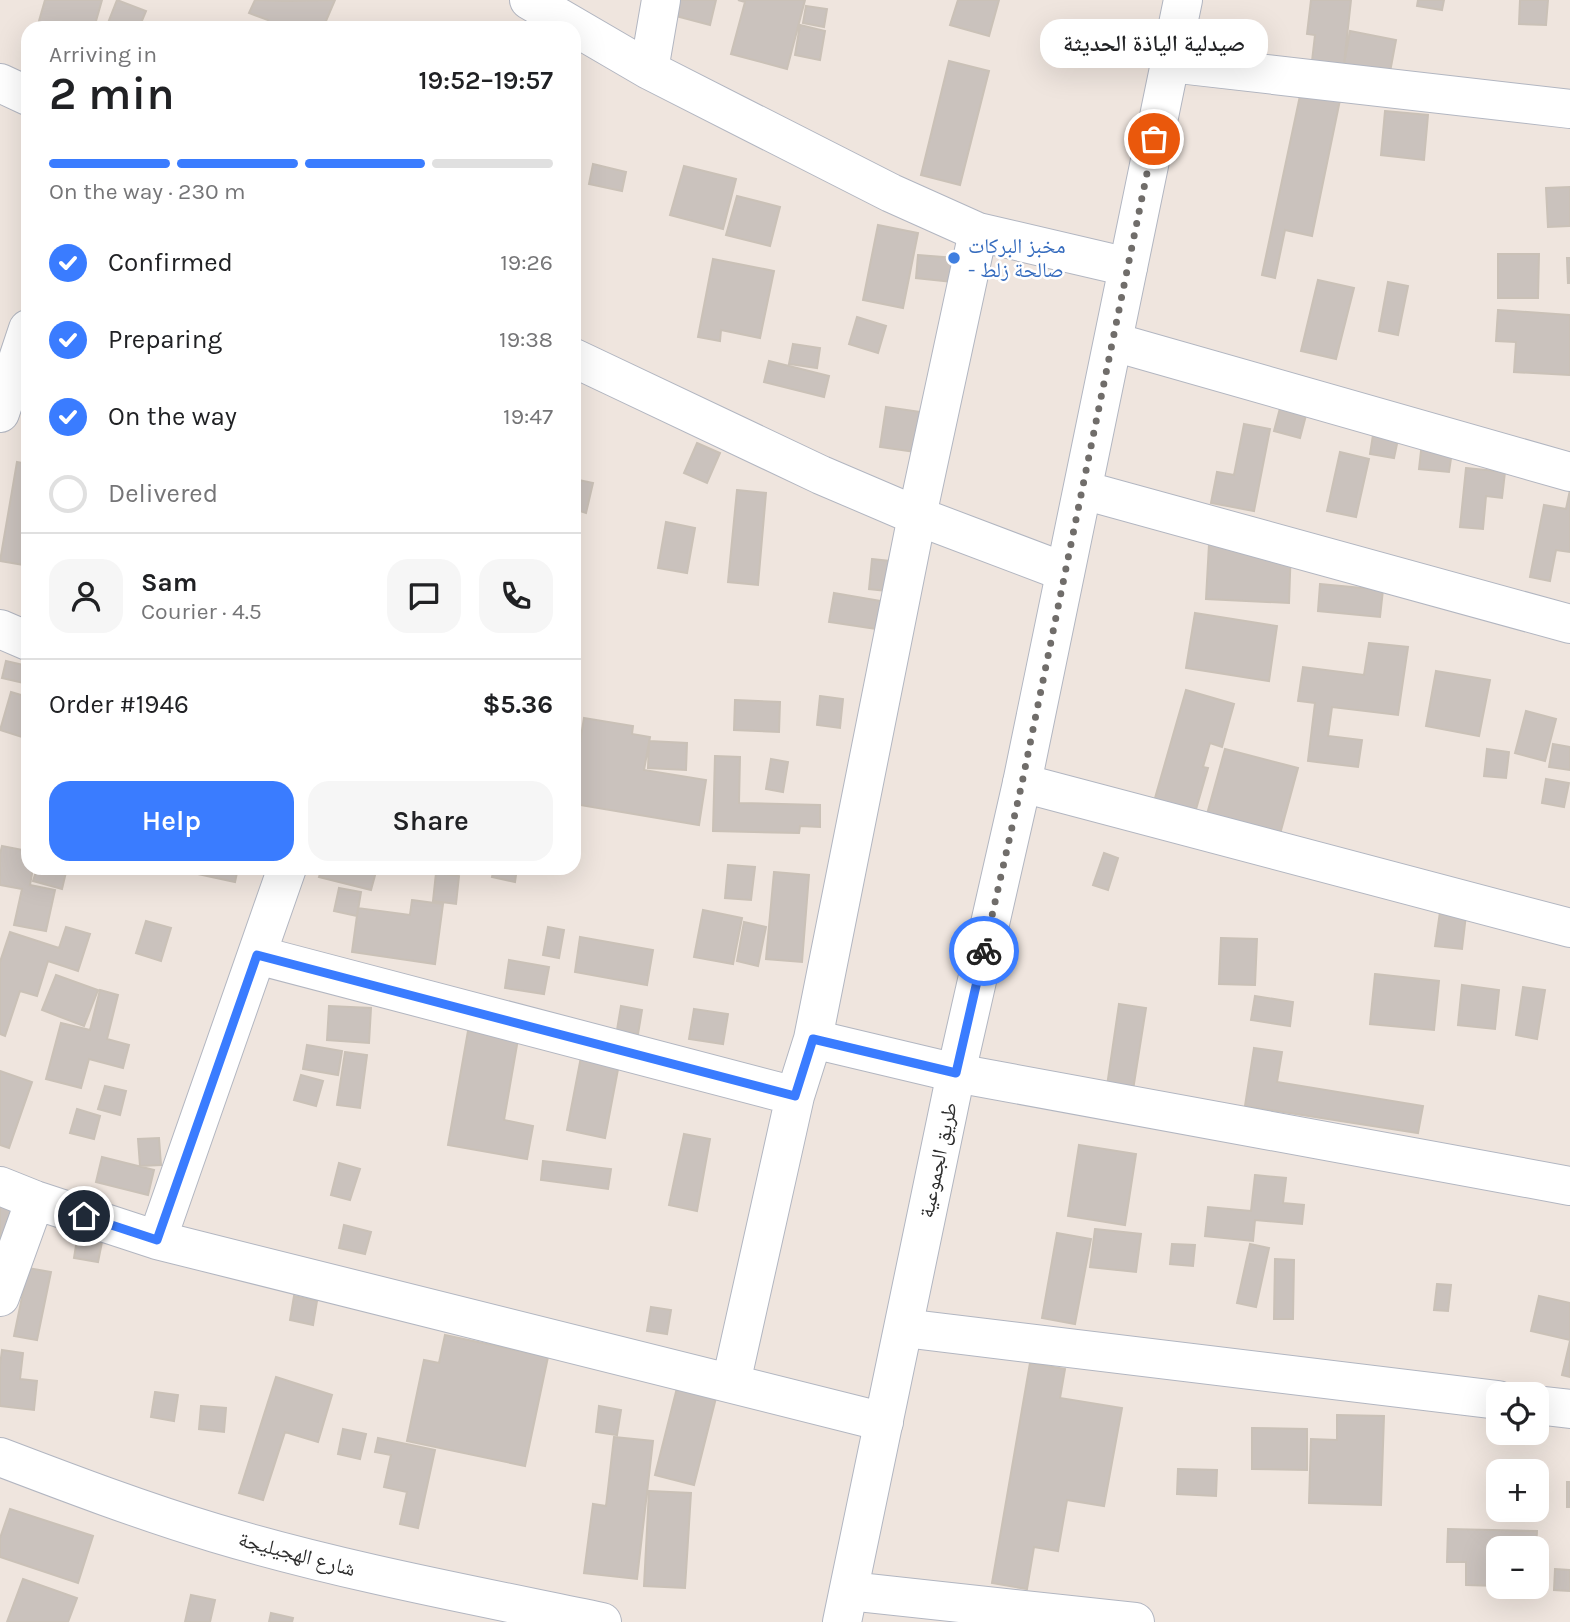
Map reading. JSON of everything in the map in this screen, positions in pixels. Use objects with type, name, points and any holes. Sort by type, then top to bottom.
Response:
[{"type":"street","points":[[529,0],[565,21]]},
{"type":"street","points":[[649,70],[661,0]]},
{"type":"street","name":"طريق الجموعية","points":[[846,1606],[956,1073],[1022,783],[1183,0]]},
{"type":"street","points":[[581,30],[649,70],[851,174],[978,232],[1128,267]]},
{"type":"street","points":[[1170,62],[1570,109]]},
{"type":"street","points":[[0,83],[21,93]]},
{"type":"street","points":[[731,1383],[795,1096],[813,1039],[917,516],[978,232]]},
{"type":"street","points":[[0,413],[17,335]]},
{"type":"street","points":[[1114,342],[1570,472]]},
{"type":"street","points":[[581,361],[821,475],[917,516],[1065,572]]},
{"type":"street","points":[[1083,490],[1570,624]]},
{"type":"street","points":[[0,629],[21,637]]},
{"type":"street","points":[[1022,783],[1570,928]]},
{"type":"street","points":[[157,1240],[285,875]]},
{"type":"street","points":[[257,955],[795,1096]]},
{"type":"street","points":[[813,1039],[956,1073],[1570,1185]]},
{"type":"street","points":[[0,1186],[157,1240],[884,1422]]},
{"type":"street","points":[[0,1297],[35,1200]]},
{"type":"street","points":[[904,1328],[1486,1399]]},
{"type":"street","points":[[1549,1407],[1570,1409]]},
{"type":"street","name":"شارع الهجيليجة","points":[[0,1457],[100,1495],[227,1536],[361,1572],[602,1622]]},
{"type":"street","points":[[846,1606],[1135,1622]]},
{"type":"building","points":[[45,0],[102,0],[96,21],[39,21]]},
{"type":"building","points":[[117,0],[146,11],[142,21],[109,21]]},
{"type":"building","points":[[255,0],[335,0],[326,21],[268,21],[249,13]]},
{"type":"building","points":[[680,0],[716,0],[710,25],[676,16]]},
{"type":"building","points":[[738,0],[805,0],[787,69],[731,54],[745,2]]},
{"type":"building","points":[[958,0],[999,0],[989,36],[950,25]]},
{"type":"building","points":[[1311,0],[1351,0],[1344,64],[1312,61],[1315,35],[1307,34]]},
{"type":"building","points":[[1418,0],[1444,0],[1442,10],[1417,6]]},
{"type":"building","points":[[1520,0],[1548,0],[1546,25],[1519,24]]},
{"type":"building","points":[[806,6],[827,9],[824,27],[803,23]]},
{"type":"building","points":[[800,25],[825,31],[820,60],[795,55]]},
{"type":"building","points":[[1350,31],[1396,40],[1390,72],[1344,64]]},
{"type":"building","points":[[949,61],[989,71],[960,185],[921,175]]},
{"type":"building","points":[[1301,91],[1340,100],[1312,236],[1285,230],[1275,278],[1262,275]]},
{"type":"building","points":[[1385,111],[1428,115],[1424,160],[1381,155]]},
{"type":"building","points":[[593,164],[626,172],[622,191],[589,184]]},
{"type":"building","points":[[684,166],[736,179],[723,229],[670,215]]},
{"type":"building","points":[[1570,187],[1570,226],[1548,227],[1546,188]]},
{"type":"building","points":[[737,196],[780,207],[770,246],[726,235]]},
{"type":"building","points":[[878,225],[918,233],[903,308],[863,300]]},
{"type":"building","points":[[1498,254],[1539,254],[1538,298],[1498,298]]},
{"type":"building","points":[[918,255],[955,258],[952,282],[916,278]]},
{"type":"building","points":[[1567,258],[1570,258],[1570,283],[1568,283]]},
{"type":"building","points":[[713,259],[774,271],[760,338],[721,330],[720,341],[698,337]]},
{"type":"building","points":[[1318,280],[1354,288],[1336,359],[1301,351]]},
{"type":"building","points":[[1388,282],[1408,286],[1398,335],[1379,331]]},
{"type":"building","points":[[1498,310],[1570,315],[1570,375],[1514,372],[1516,342],[1496,341]]},
{"type":"building","points":[[857,317],[886,326],[878,353],[849,344]]},
{"type":"building","points":[[793,344],[820,348],[817,368],[789,364]]},
{"type":"building","points":[[769,361],[829,376],[824,397],[764,382]]},
{"type":"building","points":[[1284,393],[1310,400],[1300,438],[1274,431]]},
{"type":"building","points":[[886,407],[921,412],[916,452],[880,447]]},
{"type":"building","points":[[1244,424],[1270,429],[1254,511],[1211,503],[1217,472],[1234,475]]},
{"type":"building","points":[[1373,435],[1398,439],[1394,458],[1370,454]]},
{"type":"building","points":[[1422,442],[1453,445],[1449,472],[1419,469]]},
{"type":"building","points":[[697,443],[720,453],[707,483],[684,473]]},
{"type":"building","points":[[1340,452],[1369,459],[1356,517],[1327,511]]},
{"type":"building","points":[[17,462],[21,463],[21,564],[0,561]]},
{"type":"building","points":[[1466,468],[1505,472],[1502,498],[1486,496],[1483,529],[1460,527]]},
{"type":"building","points":[[581,480],[593,483],[586,513],[581,511]]},
{"type":"building","points":[[737,490],[766,493],[758,585],[728,582]]},
{"type":"building","points":[[1570,490],[1570,552],[1556,550],[1550,581],[1530,577],[1544,505],[1566,509]]},
{"type":"building","points":[[666,522],[695,528],[687,573],[658,568]]},
{"type":"building","points":[[1209,544],[1291,547],[1289,603],[1206,599]]},
{"type":"building","points":[[872,559],[899,562],[896,592],[869,589]]},
{"type":"building","points":[[1320,584],[1383,590],[1380,617],[1318,611]]},
{"type":"building","points":[[834,593],[881,601],[877,629],[829,622]]},
{"type":"building","points":[[1195,613],[1277,626],[1269,681],[1186,668]]},
{"type":"building","points":[[1369,643],[1408,647],[1398,715],[1332,707],[1328,736],[1362,740],[1358,767],[1308,761],[1315,703],[1298,701],[1303,667],[1364,675]]},
{"type":"building","points":[[6,661],[21,664],[21,682],[2,678]]},
{"type":"building","points":[[1436,671],[1490,680],[1479,736],[1426,726]]},
{"type":"building","points":[[1186,690],[1234,704],[1222,747],[1210,743],[1203,767],[1208,768],[1194,816],[1153,805]]},
{"type":"building","points":[[11,692],[21,695],[21,737],[0,730]]},
{"type":"building","points":[[820,696],[843,699],[840,728],[817,725]]},
{"type":"building","points":[[735,700],[780,702],[779,732],[734,730]]},
{"type":"building","points":[[1526,711],[1556,719],[1545,761],[1515,753]]},
{"type":"building","points":[[584,718],[633,726],[632,734],[650,737],[644,770],[706,780],[699,825],[581,805],[581,736]]},
{"type":"building","points":[[649,741],[687,743],[686,770],[648,768]]},
{"type":"building","points":[[1553,744],[1570,747],[1570,770],[1549,767]]},
{"type":"building","points":[[1225,749],[1298,768],[1277,845],[1204,825]]},
{"type":"building","points":[[1487,749],[1509,752],[1506,778],[1484,776]]},
{"type":"building","points":[[715,756],[740,757],[739,803],[820,805],[820,827],[800,826],[799,833],[713,831]]},
{"type":"building","points":[[771,759],[788,762],[783,792],[766,789]]},
{"type":"building","points":[[1546,779],[1569,783],[1564,807],[1542,803]]},
{"type":"building","points":[[2,846],[21,850],[21,875],[32,875],[30,885],[55,890],[46,931],[14,925],[22,889],[0,885]]},
{"type":"building","points":[[1104,853],[1118,858],[1108,890],[1093,885]]},
{"type":"building","points":[[728,865],[755,867],[751,900],[725,898]]},
{"type":"building","points":[[774,872],[809,875],[802,962],[766,959]]},
{"type":"building","points":[[35,875],[65,875],[62,889],[33,881]]},
{"type":"building","points":[[202,875],[236,875],[235,882]]},
{"type":"building","points":[[320,875],[375,875],[371,890],[319,877]]},
{"type":"building","points":[[436,875],[459,876],[456,904],[433,901]]},
{"type":"building","points":[[492,875],[516,875],[515,882]]},
{"type":"building","points":[[339,888],[361,892],[357,916],[334,911]]},
{"type":"building","points":[[412,900],[443,904],[435,964],[352,952],[358,908],[410,915]]},
{"type":"building","points":[[703,910],[742,918],[733,964],[694,957]]},
{"type":"building","points":[[1440,912],[1466,915],[1462,949],[1435,946]]},
{"type":"building","points":[[146,921],[171,928],[161,961],[136,953]]},
{"type":"building","points":[[744,922],[766,927],[758,966],[737,961]]},
{"type":"building","points":[[66,927],[90,934],[78,971],[48,961],[37,996],[20,991],[5,1036],[0,1034],[0,962],[10,932],[59,948]]},
{"type":"building","points":[[548,927],[564,930],[559,958],[543,955]]},
{"type":"building","points":[[580,937],[653,950],[647,985],[575,972]]},
{"type":"building","points":[[1221,938],[1257,939],[1255,985],[1219,984]]},
{"type":"building","points":[[509,960],[549,967],[544,994],[505,988]]},
{"type":"building","points":[[1375,974],[1439,981],[1434,1030],[1370,1024]]},
{"type":"building","points":[[56,975],[98,990],[84,1026],[42,1010]]},
{"type":"building","points":[[1462,985],[1499,990],[1495,1029],[1458,1025]]},
{"type":"building","points":[[1523,987],[1545,990],[1537,1039],[1516,1035]]},
{"type":"building","points":[[100,990],[118,995],[107,1039],[129,1045],[123,1068],[89,1059],[81,1088],[46,1079],[61,1023],[90,1030]]},
{"type":"building","points":[[1255,996],[1293,1002],[1290,1026],[1251,1020]]},
{"type":"building","points":[[1119,1004],[1146,1008],[1133,1090],[1107,1086]]},
{"type":"building","points":[[329,1006],[371,1008],[369,1043],[327,1040]]},
{"type":"building","points":[[621,1006],[642,1010],[638,1034],[617,1030]]},
{"type":"building","points":[[694,1009],[728,1014],[723,1044],[689,1039]]},
{"type":"building","points":[[468,1031],[518,1039],[504,1120],[533,1126],[527,1159],[448,1145]]},
{"type":"building","points":[[307,1045],[342,1051],[338,1075],[303,1069]]},
{"type":"building","points":[[1254,1048],[1282,1052],[1277,1082],[1423,1106],[1418,1133],[1245,1106]]},
{"type":"building","points":[[345,1052],[367,1055],[360,1108],[337,1105]]},
{"type":"building","points":[[581,1057],[619,1064],[605,1138],[567,1130]]},
{"type":"building","points":[[0,1071],[32,1082],[9,1148],[0,1145]]},
{"type":"building","points":[[301,1075],[323,1081],[316,1106],[294,1100]]},
{"type":"building","points":[[105,1086],[126,1091],[120,1115],[98,1109]]},
{"type":"building","points":[[77,1109],[100,1116],[94,1139],[70,1133]]},
{"type":"building","points":[[684,1134],[710,1139],[697,1211],[669,1205]]},
{"type":"building","points":[[159,1138],[161,1165],[140,1166],[138,1139]]},
{"type":"building","points":[[1079,1145],[1136,1154],[1125,1225],[1068,1216]]},
{"type":"building","points":[[102,1157],[154,1170],[148,1195],[96,1182]]},
{"type":"building","points":[[543,1161],[611,1169],[608,1189],[541,1180]]},
{"type":"building","points":[[339,1163],[360,1169],[350,1200],[331,1195]]},
{"type":"building","points":[[1255,1175],[1286,1178],[1283,1203],[1304,1205],[1302,1224],[1255,1220],[1253,1241],[1205,1236],[1208,1207],[1251,1211]]},
{"type":"building","points":[[0,1205],[17,1209],[0,1248]]},
{"type":"building","points":[[344,1225],[371,1232],[365,1254],[339,1248]]},
{"type":"building","points":[[1095,1229],[1141,1234],[1136,1272],[1090,1267]]},
{"type":"building","points":[[78,1233],[103,1237],[98,1262],[74,1258]]},
{"type":"building","points":[[1057,1233],[1091,1239],[1075,1324],[1042,1318]]},
{"type":"building","points":[[1172,1244],[1195,1245],[1193,1266],[1170,1264]]},
{"type":"building","points":[[1250,1244],[1269,1248],[1256,1307],[1237,1303]]},
{"type":"building","points":[[1275,1259],[1294,1260],[1293,1319],[1274,1319]]},
{"type":"building","points":[[28,1268],[51,1272],[37,1340],[14,1336]]},
{"type":"building","points":[[1437,1284],[1451,1285],[1448,1311],[1434,1310]]},
{"type":"building","points":[[294,1296],[317,1301],[313,1325],[290,1320]]},
{"type":"building","points":[[1539,1296],[1570,1303],[1570,1340],[1531,1331]]},
{"type":"building","points":[[651,1307],[671,1310],[667,1334],[647,1331]]},
{"type":"building","points":[[445,1335],[548,1357],[525,1466],[407,1441],[424,1360],[439,1363]]},
{"type":"building","points":[[1570,1341],[1570,1377],[1562,1375]]},
{"type":"building","points":[[2,1350],[23,1353],[20,1379],[37,1381],[34,1410],[0,1406]]},
{"type":"building","points":[[1030,1363],[1065,1369],[1060,1398],[1122,1408],[1104,1506],[1067,1500],[1058,1551],[1034,1547],[1027,1589],[992,1583]]},
{"type":"building","points":[[680,1376],[719,1386],[694,1485],[655,1475]]},
{"type":"building","points":[[276,1377],[332,1395],[318,1442],[285,1432],[263,1500],[239,1493]]},
{"type":"building","points":[[155,1392],[178,1395],[174,1421],[151,1417]]},
{"type":"building","points":[[201,1406],[226,1408],[224,1432],[199,1429]]},
{"type":"building","points":[[599,1406],[621,1410],[617,1435],[596,1432]]},
{"type":"building","points":[[1337,1415],[1384,1416],[1381,1505],[1309,1503],[1311,1439],[1337,1440]]},
{"type":"building","points":[[1252,1428],[1307,1429],[1307,1470],[1252,1469]]},
{"type":"building","points":[[343,1429],[366,1434],[360,1459],[338,1454]]},
{"type":"building","points":[[614,1437],[653,1441],[637,1579],[584,1573],[593,1504],[606,1506]]},
{"type":"building","points":[[378,1438],[435,1450],[418,1528],[400,1524],[407,1492],[384,1487],[391,1455],[375,1452]]},
{"type":"building","points":[[1178,1469],[1217,1470],[1216,1496],[1177,1494]]},
{"type":"building","points":[[1567,1482],[1570,1482],[1570,1507],[1567,1507]]},
{"type":"building","points":[[649,1491],[691,1493],[685,1588],[644,1586]]},
{"type":"building","points":[[10,1509],[93,1536],[78,1583],[0,1557],[0,1538]]},
{"type":"building","points":[[1448,1529],[1537,1531],[1537,1536],[1486,1536],[1486,1586],[1466,1585],[1466,1562],[1447,1562]]},
{"type":"building","points":[[1555,1569],[1570,1570],[1570,1591],[1554,1590]]},
{"type":"building","points":[[23,1579],[77,1598],[68,1622],[7,1622]]},
{"type":"building","points":[[191,1595],[215,1600],[210,1622],[185,1622]]},
{"type":"building","points":[[271,1613],[293,1618],[292,1622],[269,1622]]},
{"type":"way so far","points":[[984,951],[1022,783],[1154,139]]},
{"type":"place","name":"صيدلية الياذة الحديثة","points":[[1154,139]]},
{"type":"place","name":"مخبز البركات - صالحة زلط","points":[[954,258]]},
{"type":"route","points":[[84,1216],[157,1240],[257,955],[795,1096],[813,1039],[956,1073],[984,951]]}]
